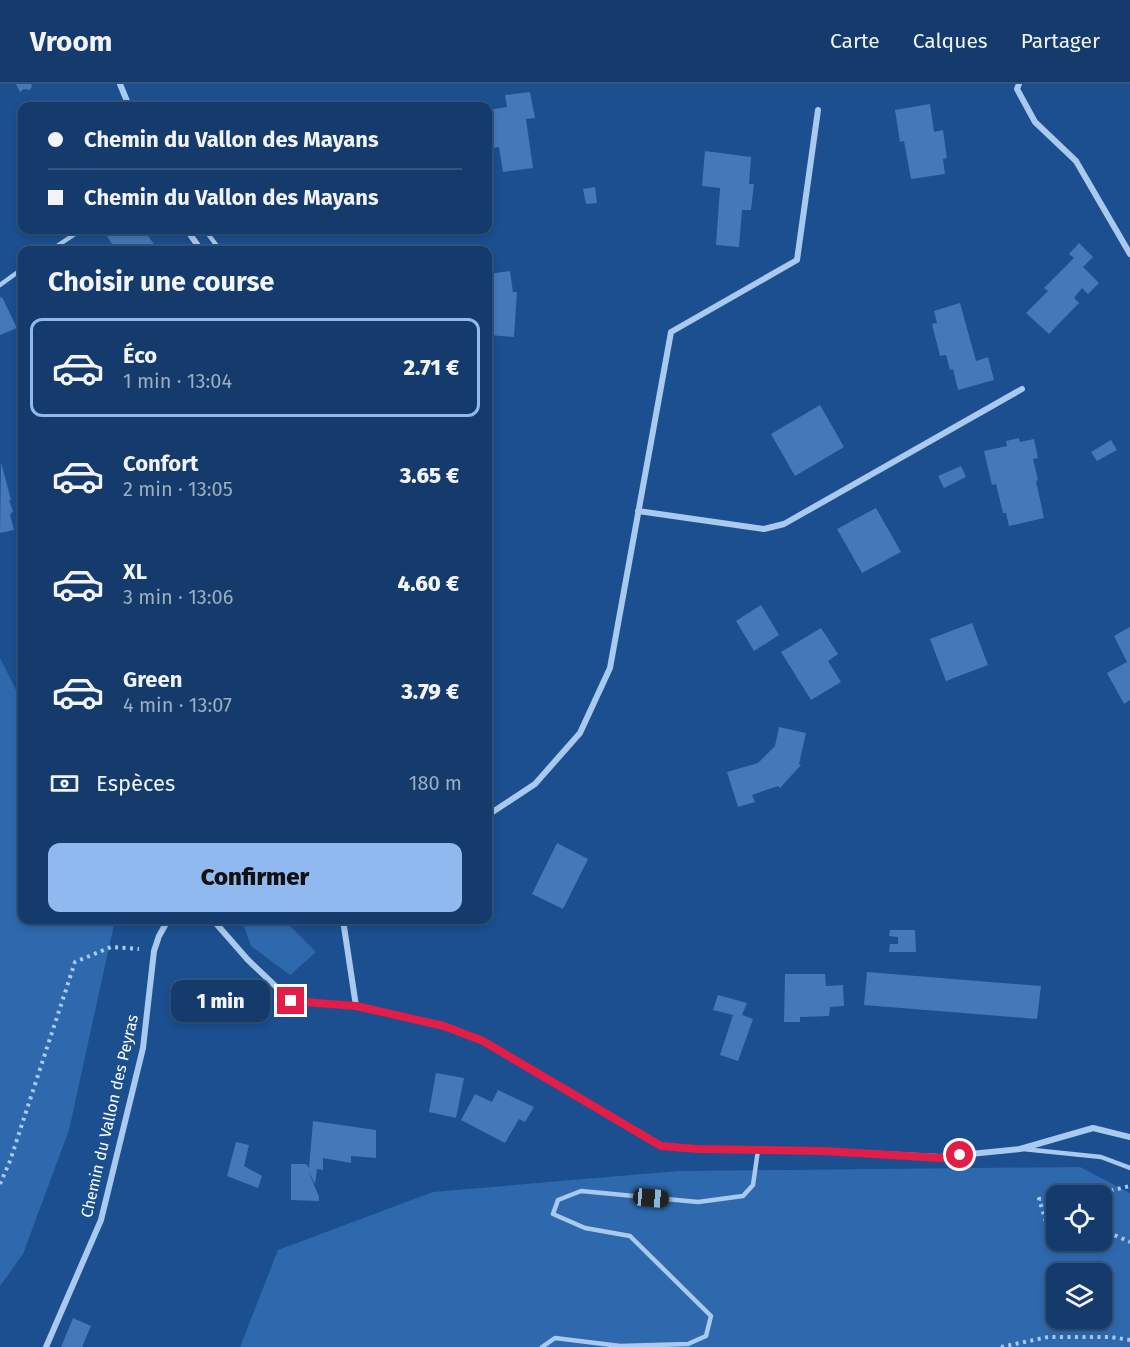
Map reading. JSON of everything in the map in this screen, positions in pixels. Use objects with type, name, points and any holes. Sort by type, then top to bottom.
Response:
[{"type":"street","points":[[120,84],[127,102]]},
{"type":"street","points":[[1019,84],[1017,89],[1035,122],[1076,161],[1130,254]]},
{"type":"street","points":[[492,812],[535,784],[580,733],[610,668],[671,332],[796,260],[818,110]]},
{"type":"street","points":[[638,511],[764,529],[784,524],[1022,389]]},
{"type":"street","name":"Chemin du Vallon des Peyras","points":[[46,1347],[100,1220],[142,1048],[154,951],[166,924]]},
{"type":"street","points":[[216,924],[248,960],[291,1001],[356,1006],[444,1026],[483,1041],[661,1146],[698,1149],[824,1151],[940,1158],[1020,1149],[1093,1128],[1130,1137]]},
{"type":"street","points":[[344,924],[356,1006]]},
{"type":"lane","points":[[57,246],[75,234]]},
{"type":"lane","points":[[0,285],[18,272]]},
{"type":"lane","points":[[1020,1149],[1101,1157],[1130,1168]]},
{"type":"lane","points":[[542,1347],[555,1338],[620,1346],[688,1344],[706,1336],[711,1316],[630,1236],[585,1228],[553,1214],[558,1200],[581,1191],[698,1202],[743,1196],[753,1185],[758,1150]]},
{"type":"path","points":[[0,1184],[10,1161],[75,962],[111,947],[154,951]]},
{"type":"path","points":[[1112,1190],[1130,1186]]},
{"type":"path","points":[[1046,1198],[1039,1199],[1046,1222]]},
{"type":"path","points":[[1112,1234],[1130,1242]]},
{"type":"path","points":[[1001,1347],[1048,1337],[1111,1337],[1130,1340]]},
{"type":"shaded area","points":[[0,658],[18,694],[18,924],[114,924],[69,1130],[23,1254],[0,1286]]},
{"type":"shaded area","points":[[243,924],[288,924],[316,952],[290,975],[251,946]]},
{"type":"shaded area","points":[[1080,1167],[1130,1193],[1130,1347],[240,1347],[278,1250],[433,1192],[678,1171]]},
{"type":"building","points":[[16,84],[31,84],[32,86],[30,90],[24,89],[20,92]]},
{"type":"building","points":[[530,92],[535,118],[526,119],[533,168],[503,172],[499,147],[493,148],[492,109],[507,107],[505,95]]},
{"type":"building","points":[[930,104],[934,132],[943,130],[947,158],[943,159],[945,174],[911,179],[904,141],[900,142],[895,110]]},
{"type":"building","points":[[705,151],[751,157],[749,184],[754,184],[751,210],[742,210],[739,247],[716,245],[720,188],[702,186]]},
{"type":"building","points":[[595,187],[597,203],[586,204],[583,189]]},
{"type":"building","points":[[106,234],[147,234],[155,246],[113,246]]},
{"type":"building","points":[[1079,243],[1093,257],[1083,267],[1099,283],[1088,294],[1082,288],[1074,298],[1079,303],[1049,334],[1026,313],[1048,291],[1044,288],[1074,258],[1069,254]]},
{"type":"building","points":[[510,271],[513,292],[517,292],[514,337],[492,335],[492,273]]},
{"type":"building","points":[[2,297],[17,328],[0,335],[0,298]]},
{"type":"building","points":[[960,303],[976,361],[988,357],[994,380],[958,390],[953,369],[950,370],[946,355],[940,356],[932,324],[937,323],[934,311]]},
{"type":"building","points":[[820,405],[844,447],[795,476],[771,434]]},
{"type":"building","points":[[1019,438],[1020,442],[1034,439],[1038,458],[1033,459],[1044,518],[1009,526],[1006,513],[1003,513],[996,484],[992,485],[984,451],[1007,446],[1006,441]]},
{"type":"building","points":[[1111,440],[1117,450],[1097,461],[1091,452]]},
{"type":"building","points":[[1,462],[11,500],[9,500],[13,511],[10,515],[14,530],[0,533]]},
{"type":"building","points":[[961,466],[966,477],[944,488],[938,476]]},
{"type":"building","points":[[876,508],[901,552],[862,573],[837,529]]},
{"type":"building","points":[[761,605],[779,635],[754,651],[736,621]]},
{"type":"building","points":[[972,623],[988,665],[946,681],[930,639]]},
{"type":"building","points":[[1130,627],[1130,700],[1124,704],[1107,673],[1127,662],[1114,636]]},
{"type":"building","points":[[821,628],[838,654],[828,661],[841,682],[811,700],[781,652]]},
{"type":"building","points":[[779,727],[806,733],[799,764],[801,765],[780,788],[778,786],[752,795],[755,802],[738,807],[727,772],[758,763],[775,746]]},
{"type":"building","points":[[557,843],[588,859],[563,909],[532,894]]},
{"type":"building","points":[[890,930],[915,930],[916,952],[889,952],[890,944],[898,944],[898,937],[889,936]]},
{"type":"building","points":[[867,972],[1041,986],[1037,1019],[864,1005]]},
{"type":"building","points":[[785,974],[825,974],[826,986],[843,985],[844,1006],[830,1007],[829,1016],[800,1017],[800,1022],[784,1022]]},
{"type":"building","points":[[718,995],[747,1003],[742,1015],[753,1019],[738,1061],[720,1055],[733,1015],[713,1010]]},
{"type":"building","points":[[436,1073],[464,1078],[456,1118],[429,1112]]},
{"type":"building","points":[[498,1090],[534,1107],[525,1122],[519,1119],[505,1143],[461,1120],[475,1094],[492,1102]]},
{"type":"building","points":[[313,1121],[376,1130],[376,1158],[351,1156],[351,1163],[323,1158],[323,1170],[317,1169],[315,1184],[308,1170],[319,1201],[291,1200],[291,1164],[306,1164],[309,1168]]},
{"type":"building","points":[[236,1142],[249,1145],[244,1166],[262,1176],[258,1188],[227,1176]]},
{"type":"building","points":[[73,1318],[91,1326],[82,1347],[61,1347]]},
{"type":"route","points":[[291,1001],[356,1006],[444,1026],[483,1041],[661,1146],[698,1149],[824,1151],[940,1158],[960,1155]]}]
